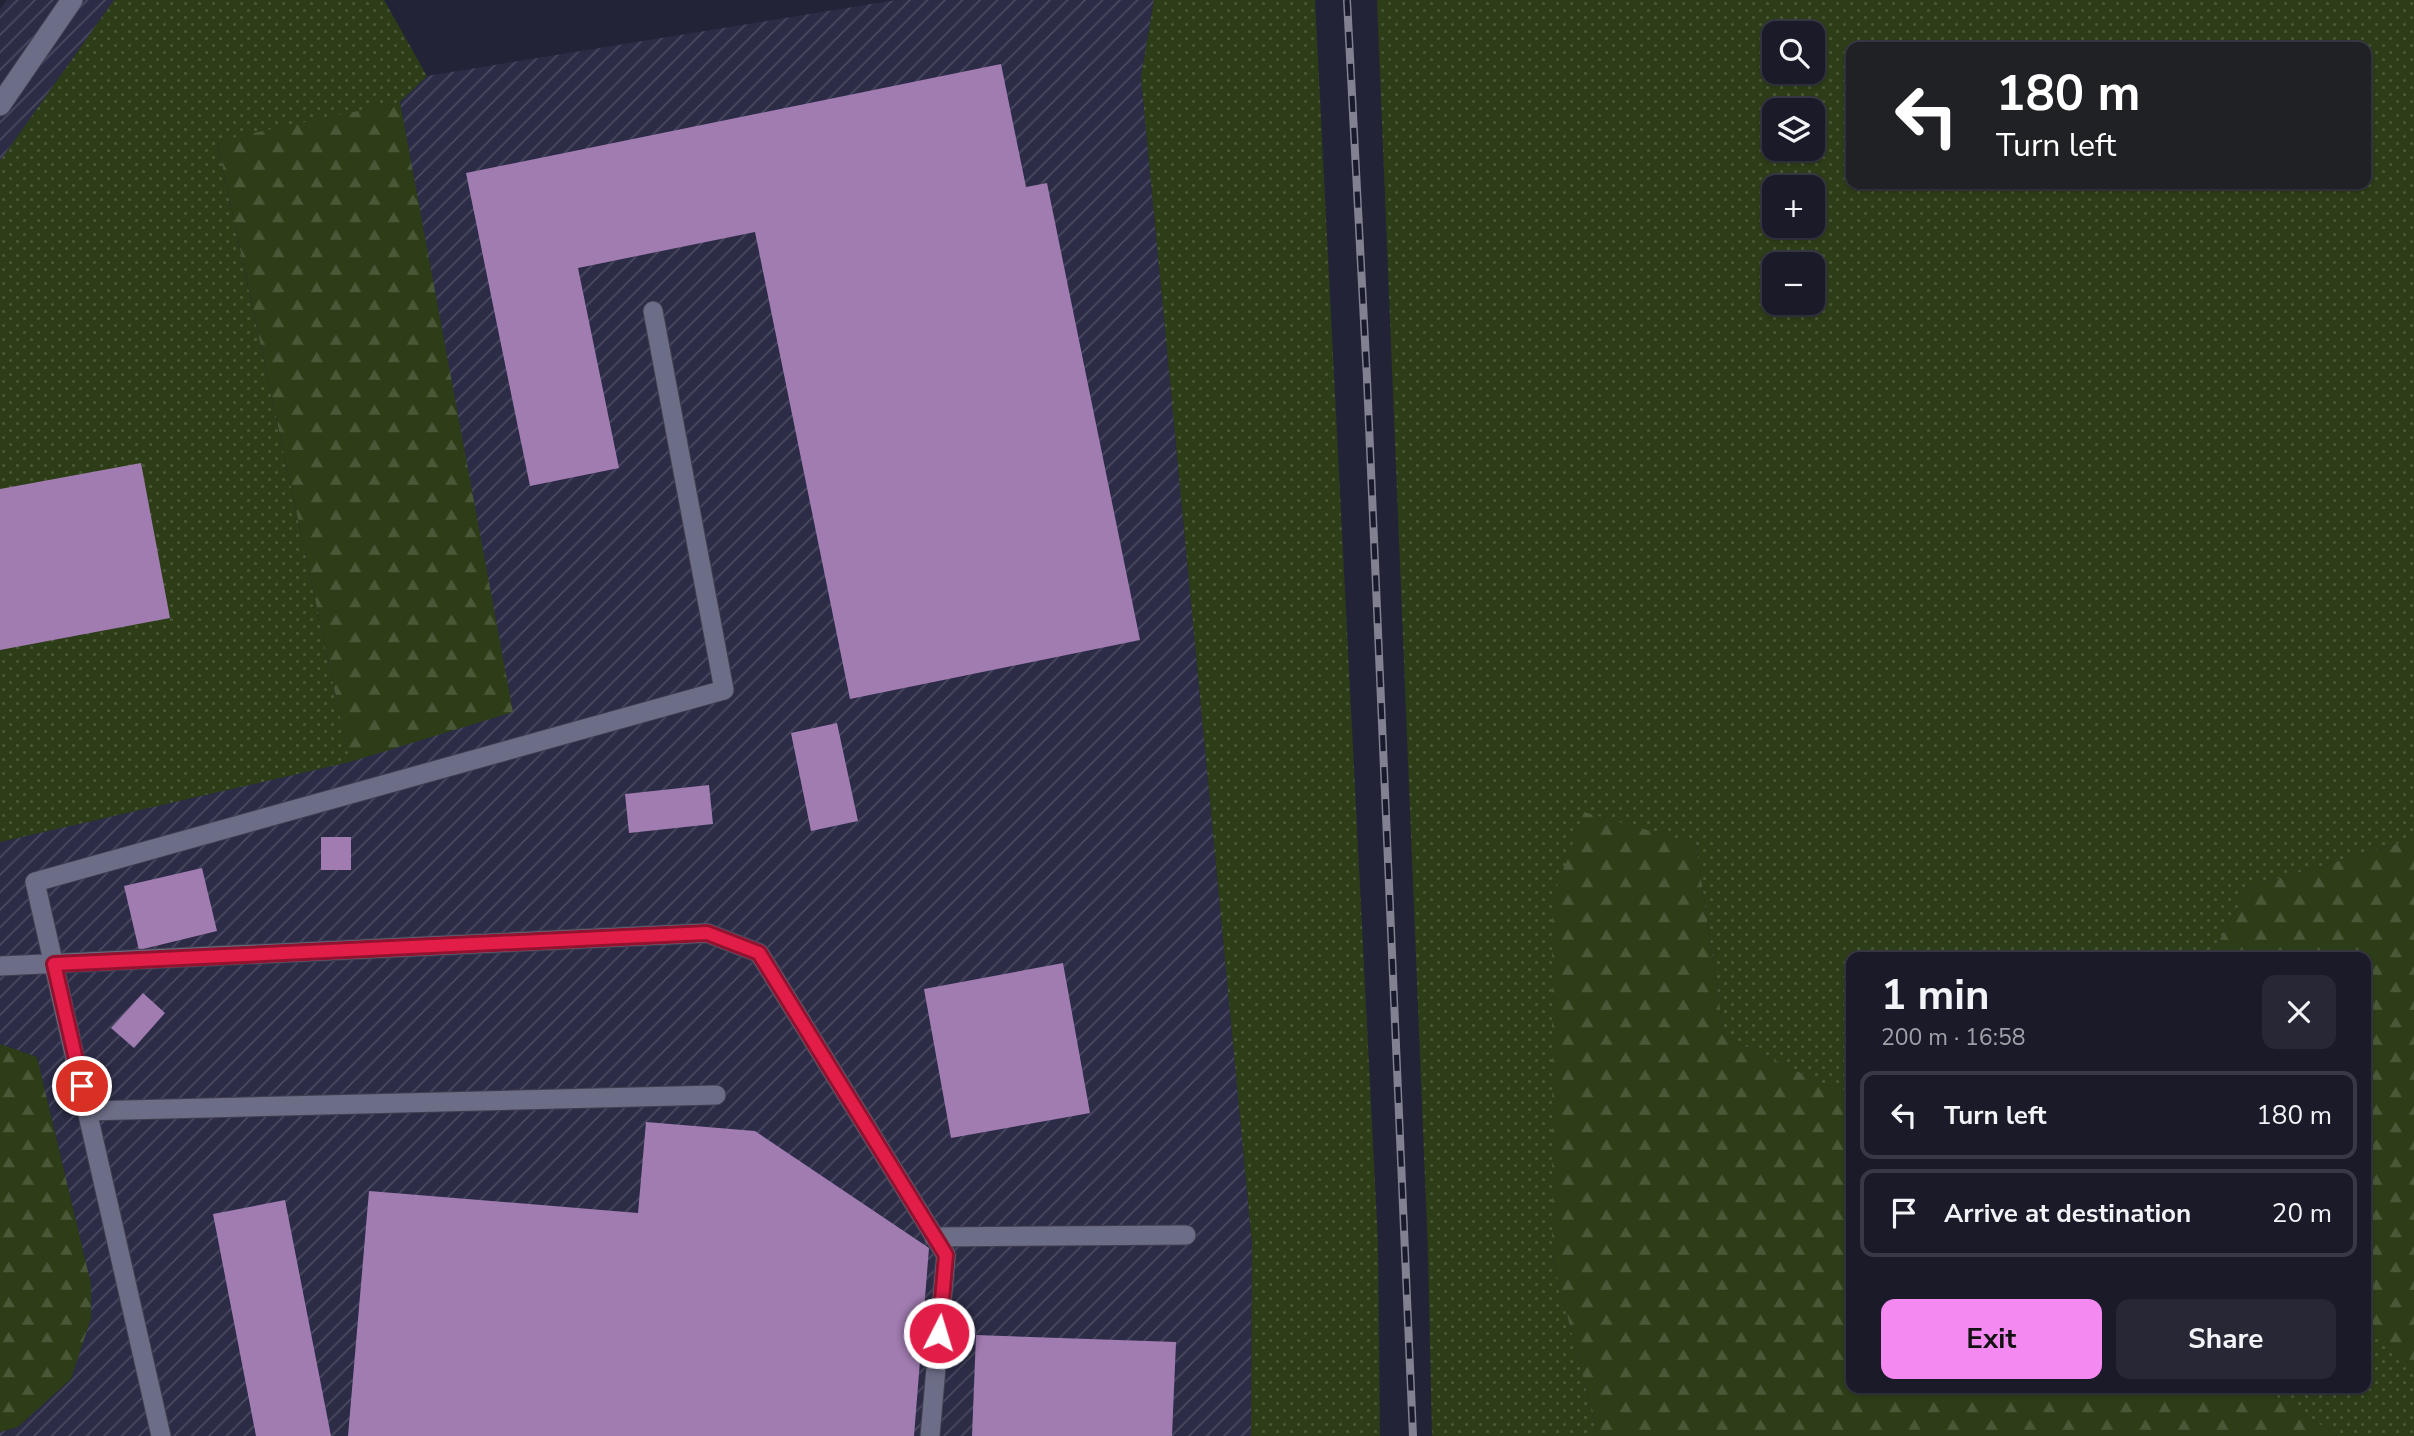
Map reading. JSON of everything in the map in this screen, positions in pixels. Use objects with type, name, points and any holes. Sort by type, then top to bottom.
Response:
[{"type":"street","points":[[0,105],[72,0]]},
{"type":"lane","points":[[161,1436],[35,882],[724,690],[653,311]]},
{"type":"lane","points":[[0,966],[707,933],[759,953],[946,1255],[930,1436]]},
{"type":"lane","points":[[87,1111],[716,1096]]},
{"type":"lane","points":[[934,1237],[1186,1235]]},
{"type":"shaded area","points":[[7,0],[114,0],[0,161],[0,9]]},
{"type":"shaded area","points":[[896,0],[1154,0],[1141,77],[1252,1243],[1251,1436],[0,1436],[0,1432],[18,1427],[71,1379],[91,1318],[91,1284],[37,1057],[0,1044],[0,842],[349,762],[512,711],[400,102],[427,76]]},
{"type":"green space","points":[[114,0],[384,0],[427,76],[400,102],[217,142],[350,762],[0,842],[0,161]]},
{"type":"green space","points":[[1154,0],[1315,0],[1378,1242],[1380,1436],[1251,1436],[1252,1243],[1141,77]]},
{"type":"green space","points":[[1377,0],[2414,0],[2414,839],[2249,887],[2213,952],[1846,952],[1846,1095],[1724,1036],[1696,844],[1552,1256],[1598,1436],[1432,1436],[1428,1252]]},
{"type":"green space","points":[[400,102],[513,712],[350,762],[217,141]]},
{"type":"green space","points":[[1584,812],[1696,844],[1724,1036],[1846,1095],[1846,1393],[2271,1393],[2338,1436],[1598,1436],[1552,1256],[1552,900]]},
{"type":"green space","points":[[2414,839],[2414,1369],[2371,1324],[2371,952],[2213,952],[2249,887]]},
{"type":"green space","points":[[0,1044],[37,1057],[91,1284],[91,1318],[71,1379],[18,1427],[0,1432]]},
{"type":"green space","points":[[2371,1324],[2414,1369],[2414,1436],[2338,1436],[2271,1393],[2371,1393]]},
{"type":"building","points":[[1001,64],[1026,187],[1047,183],[1140,640],[850,699],[755,232],[578,268],[619,468],[530,486],[466,173]]},
{"type":"building","points":[[141,463],[170,618],[0,650],[0,489]]},
{"type":"building","points":[[837,723],[858,821],[811,831],[791,733]]},
{"type":"building","points":[[709,785],[713,824],[629,833],[625,794]]},
{"type":"building","points":[[321,837],[351,837],[351,870],[321,870]]},
{"type":"building","points":[[202,868],[217,931],[139,950],[124,886]]},
{"type":"building","points":[[1063,963],[1090,1113],[951,1138],[924,989]]},
{"type":"building","points":[[143,993],[165,1013],[134,1048],[111,1028]]},
{"type":"building","points":[[646,1122],[755,1131],[929,1248],[914,1436],[348,1436],[369,1191],[638,1213]]},
{"type":"building","points":[[285,1200],[331,1436],[256,1436],[213,1214]]},
{"type":"building","points":[[976,1335],[1176,1342],[1172,1436],[972,1436]]},
{"type":"railway","points":[[1347,0],[1367,379],[1413,1436]]},
{"type":"route","points":[[82,1086],[54,964],[707,933],[759,953],[946,1255],[939,1333]]}]
